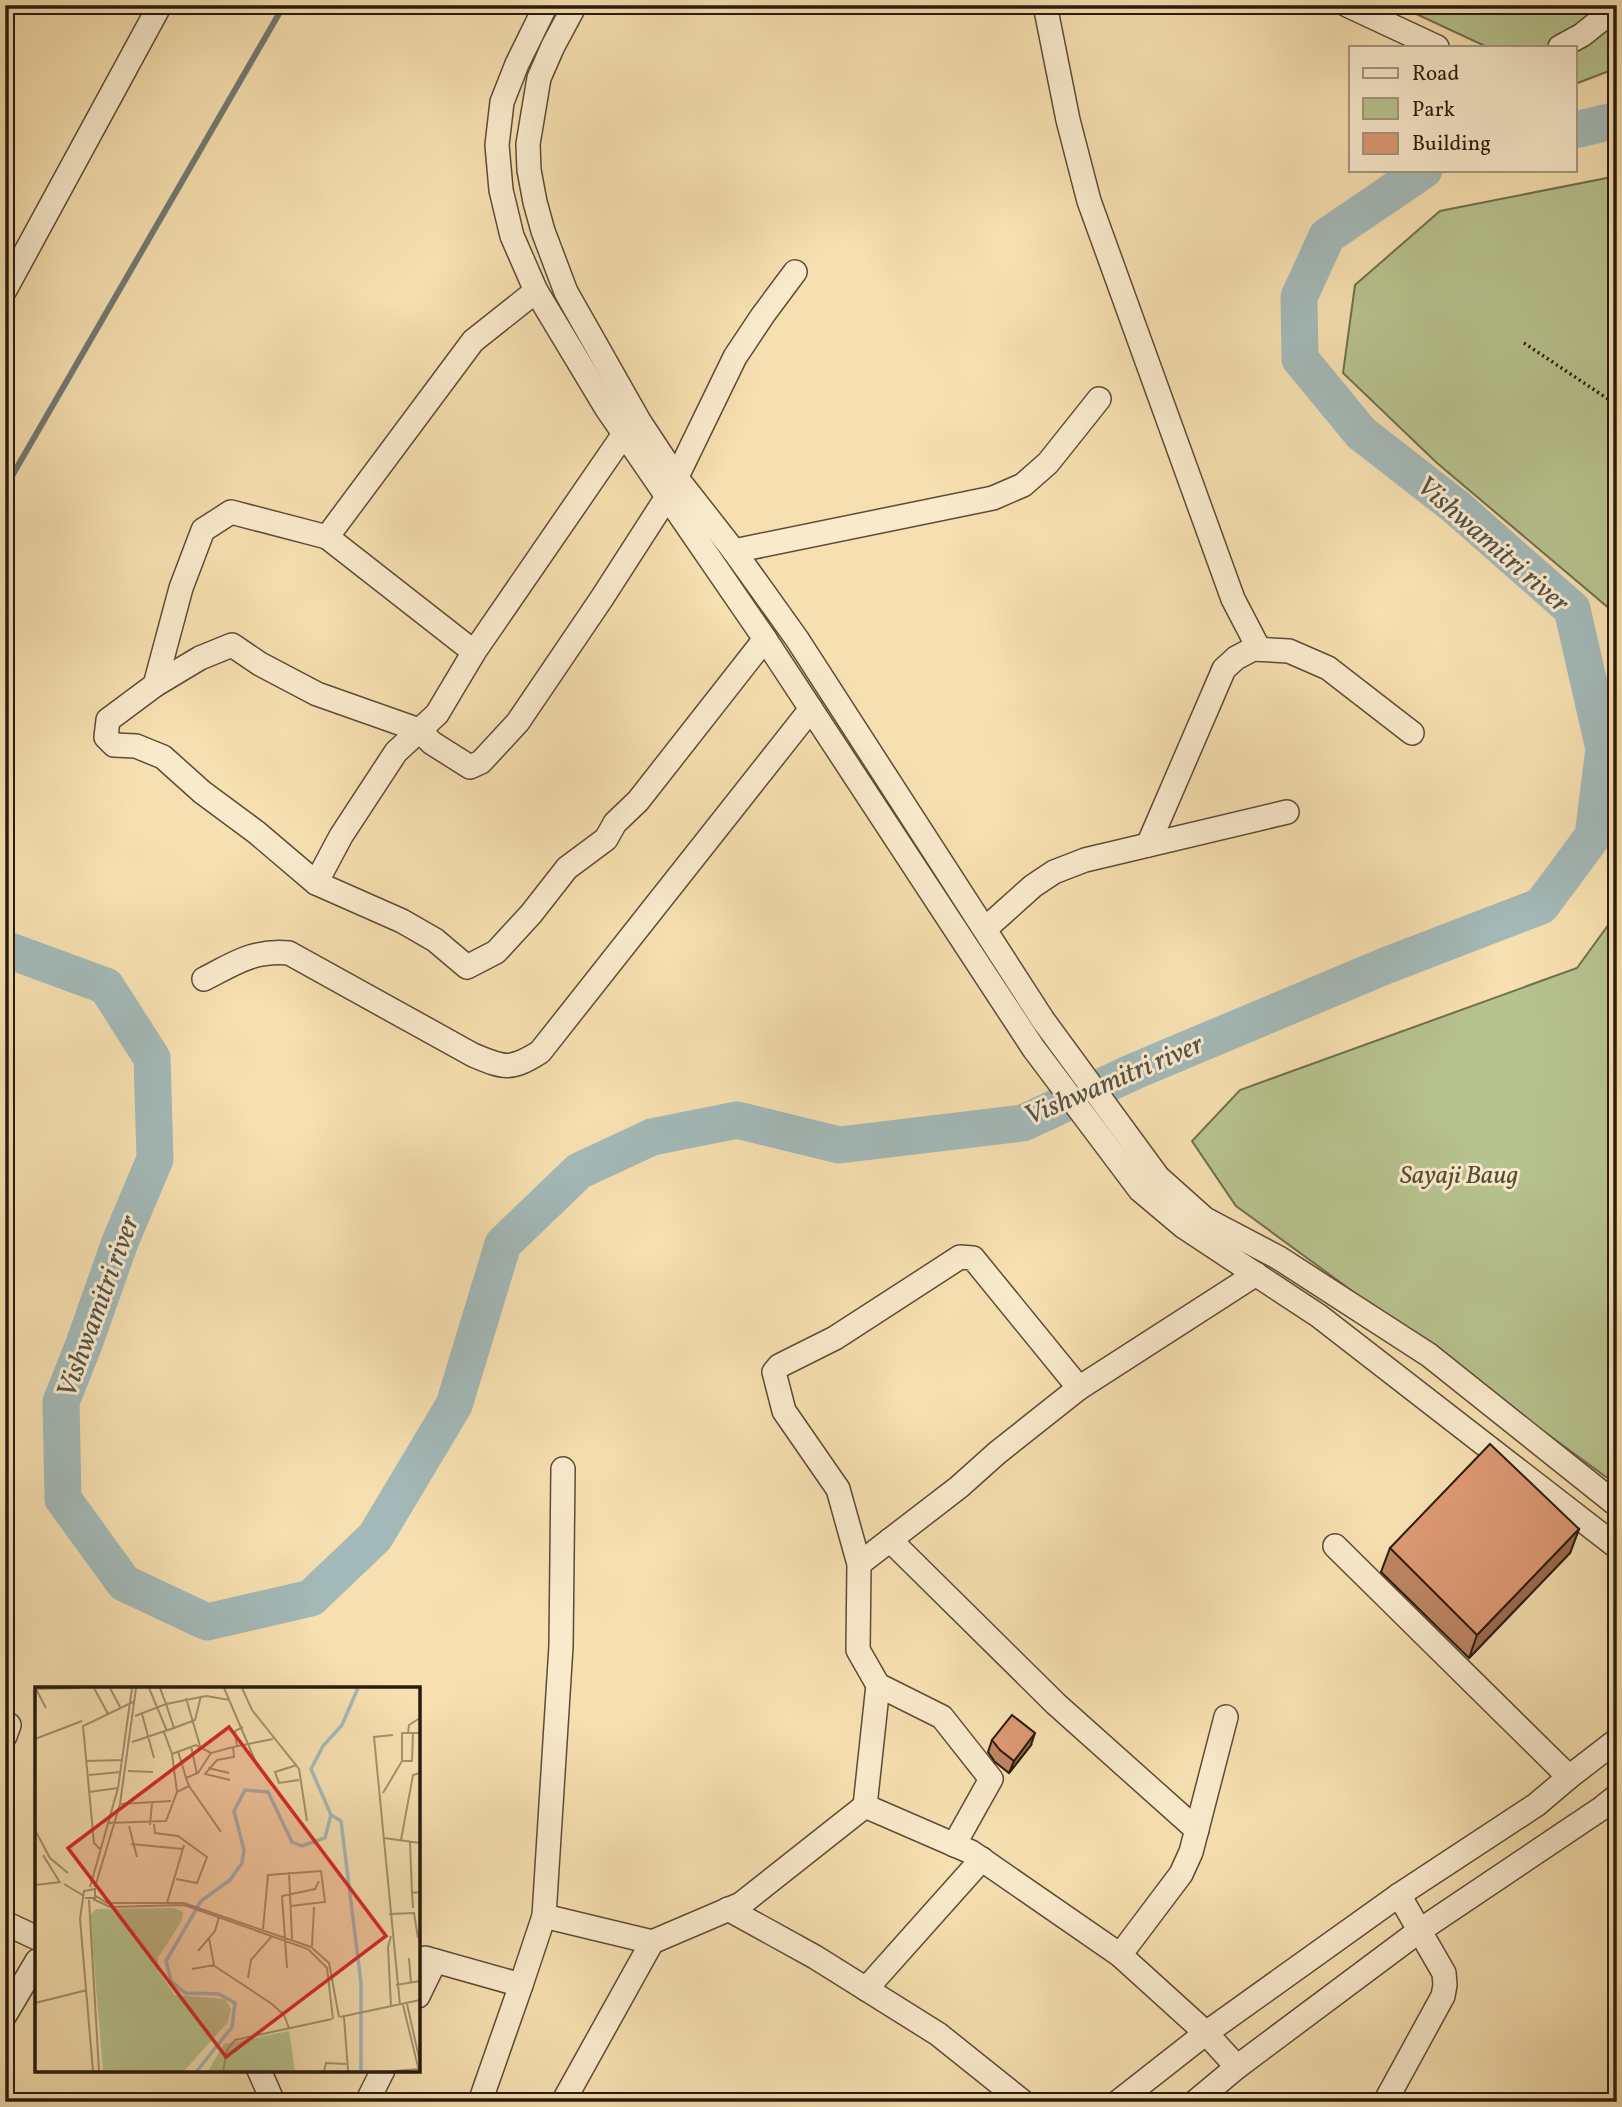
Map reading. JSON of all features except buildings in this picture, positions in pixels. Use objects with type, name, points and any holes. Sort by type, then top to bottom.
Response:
[{"type":"street","points":[[5,290],[160,5]]},
{"type":"street","points":[[546,5],[502,102],[497,145],[501,190],[512,236],[536,291],[624,434],[734,551],[797,639],[1149,1184],[1205,1219],[1279,1258],[1429,1355],[1617,1505]]},
{"type":"street","points":[[575,5],[539,78],[528,144],[529,170],[543,231],[566,292],[639,421],[671,487],[765,639],[1034,1049],[1184,1227],[1319,1315],[1617,1547]]},
{"type":"street","points":[[1045,5],[1068,120],[1089,201],[1233,599],[1259,649]]},
{"type":"street","points":[[1347,5],[1435,46]]},
{"type":"street","points":[[1562,46],[1582,35],[1617,7]]},
{"type":"street","points":[[765,639],[638,801],[615,822],[606,839],[567,868],[531,914],[496,952],[467,967],[435,940],[413,927],[316,883],[256,832],[202,793],[163,757],[136,746],[114,745],[106,737],[108,720],[155,685],[200,658],[232,645],[260,664],[317,694],[419,730],[432,743],[470,767],[481,762],[518,722],[671,487],[735,357],[795,272]]},
{"type":"street","points":[[327,537],[473,341],[536,291]]},
{"type":"street","points":[[734,551],[993,498],[1023,485],[1048,463],[1098,399]]},
{"type":"street","points":[[316,883],[341,836],[396,752],[437,714],[474,652],[624,434]]},
{"type":"street","points":[[155,685],[181,588],[202,530],[231,512],[327,537],[474,652]]},
{"type":"street","points":[[1148,845],[1224,669],[1253,649],[1289,651],[1328,668],[1412,733]]},
{"type":"street","points":[[204,979],[247,957],[269,951],[289,953],[473,1055],[500,1066],[520,1065],[540,1052],[811,709]]},
{"type":"street","points":[[985,929],[1032,886],[1054,872],[1085,860],[1287,812]]},
{"type":"street","points":[[954,1845],[990,1779],[942,1717],[878,1685],[858,1650],[859,1564],[838,1489],[784,1411],[774,1372],[779,1366],[835,1338],[960,1257],[973,1258],[1079,1388]]},
{"type":"street","points":[[859,1564],[959,1487],[1079,1388],[1256,1274]]},
{"type":"street","points":[[480,2102],[544,1916],[561,1646],[563,1469]]},
{"type":"street","points":[[890,1540],[1056,1704],[1197,1830]]},
{"type":"street","points":[[1335,1546],[1569,1777]]},
{"type":"street","points":[[544,1916],[652,1942],[741,1903],[865,1806],[878,1685]]},
{"type":"street","points":[[1120,1955],[1181,1874],[1191,1852],[1226,1717]]},
{"type":"street","points":[[1118,2102],[1206,2033],[1399,1895],[1536,1805],[1617,1740]]},
{"type":"street","points":[[1195,2102],[1237,2067],[1419,1931],[1612,1804]]},
{"type":"street","points":[[865,1806],[971,1852],[1120,1955],[1206,2033],[1237,2067]]},
{"type":"street","points":[[866,1989],[982,1859]]},
{"type":"street","points":[[1385,2102],[1443,1996],[1446,1985],[1444,1973],[1399,1895]]},
{"type":"street","points":[[728,1909],[815,1957],[938,2034],[1024,2102]]},
{"type":"street","points":[[5,1923],[35,1937]]},
{"type":"street","points":[[563,2102],[652,1942]]},
{"type":"street","points":[[420,1983],[424,1958],[521,1985]]},
{"type":"street","points":[[5,2015],[35,1964]]},
{"type":"street","points":[[260,2072],[273,2102]]},
{"type":"street","points":[[367,2102],[382,2072]]},
{"type":"path","points":[[1524,343],[1617,405]]},
{"type":"green space","points":[[1397,5],[1617,5],[1617,68],[1576,84],[1576,46],[1485,46]]},
{"type":"green space","points":[[1617,176],[1617,615],[1437,463],[1343,373],[1355,285],[1440,211]]},
{"type":"green space","name":"Sayaji Baug","points":[[1617,913],[1617,1485],[1236,1206],[1192,1141],[1240,1090],[1577,968]]},
{"type":"waterway","points":[[5,488],[284,5]]},
{"type":"waterway","name":"Vishwamitri river","points":[[1576,130],[1617,120]]},
{"type":"waterway","name":"Vishwamitri river","points":[[5,949],[106,986],[152,1058],[155,1159],[120,1242],[61,1402],[63,1499],[124,1583],[207,1622],[311,1598],[375,1537],[454,1405],[503,1244],[579,1171],[652,1137],[737,1120],[839,1145],[1023,1123],[1135,1071],[1385,966],[1541,906],[1593,836],[1604,749],[1572,609],[1456,507],[1361,433],[1300,359],[1299,297],[1327,236],[1421,172]]}]
